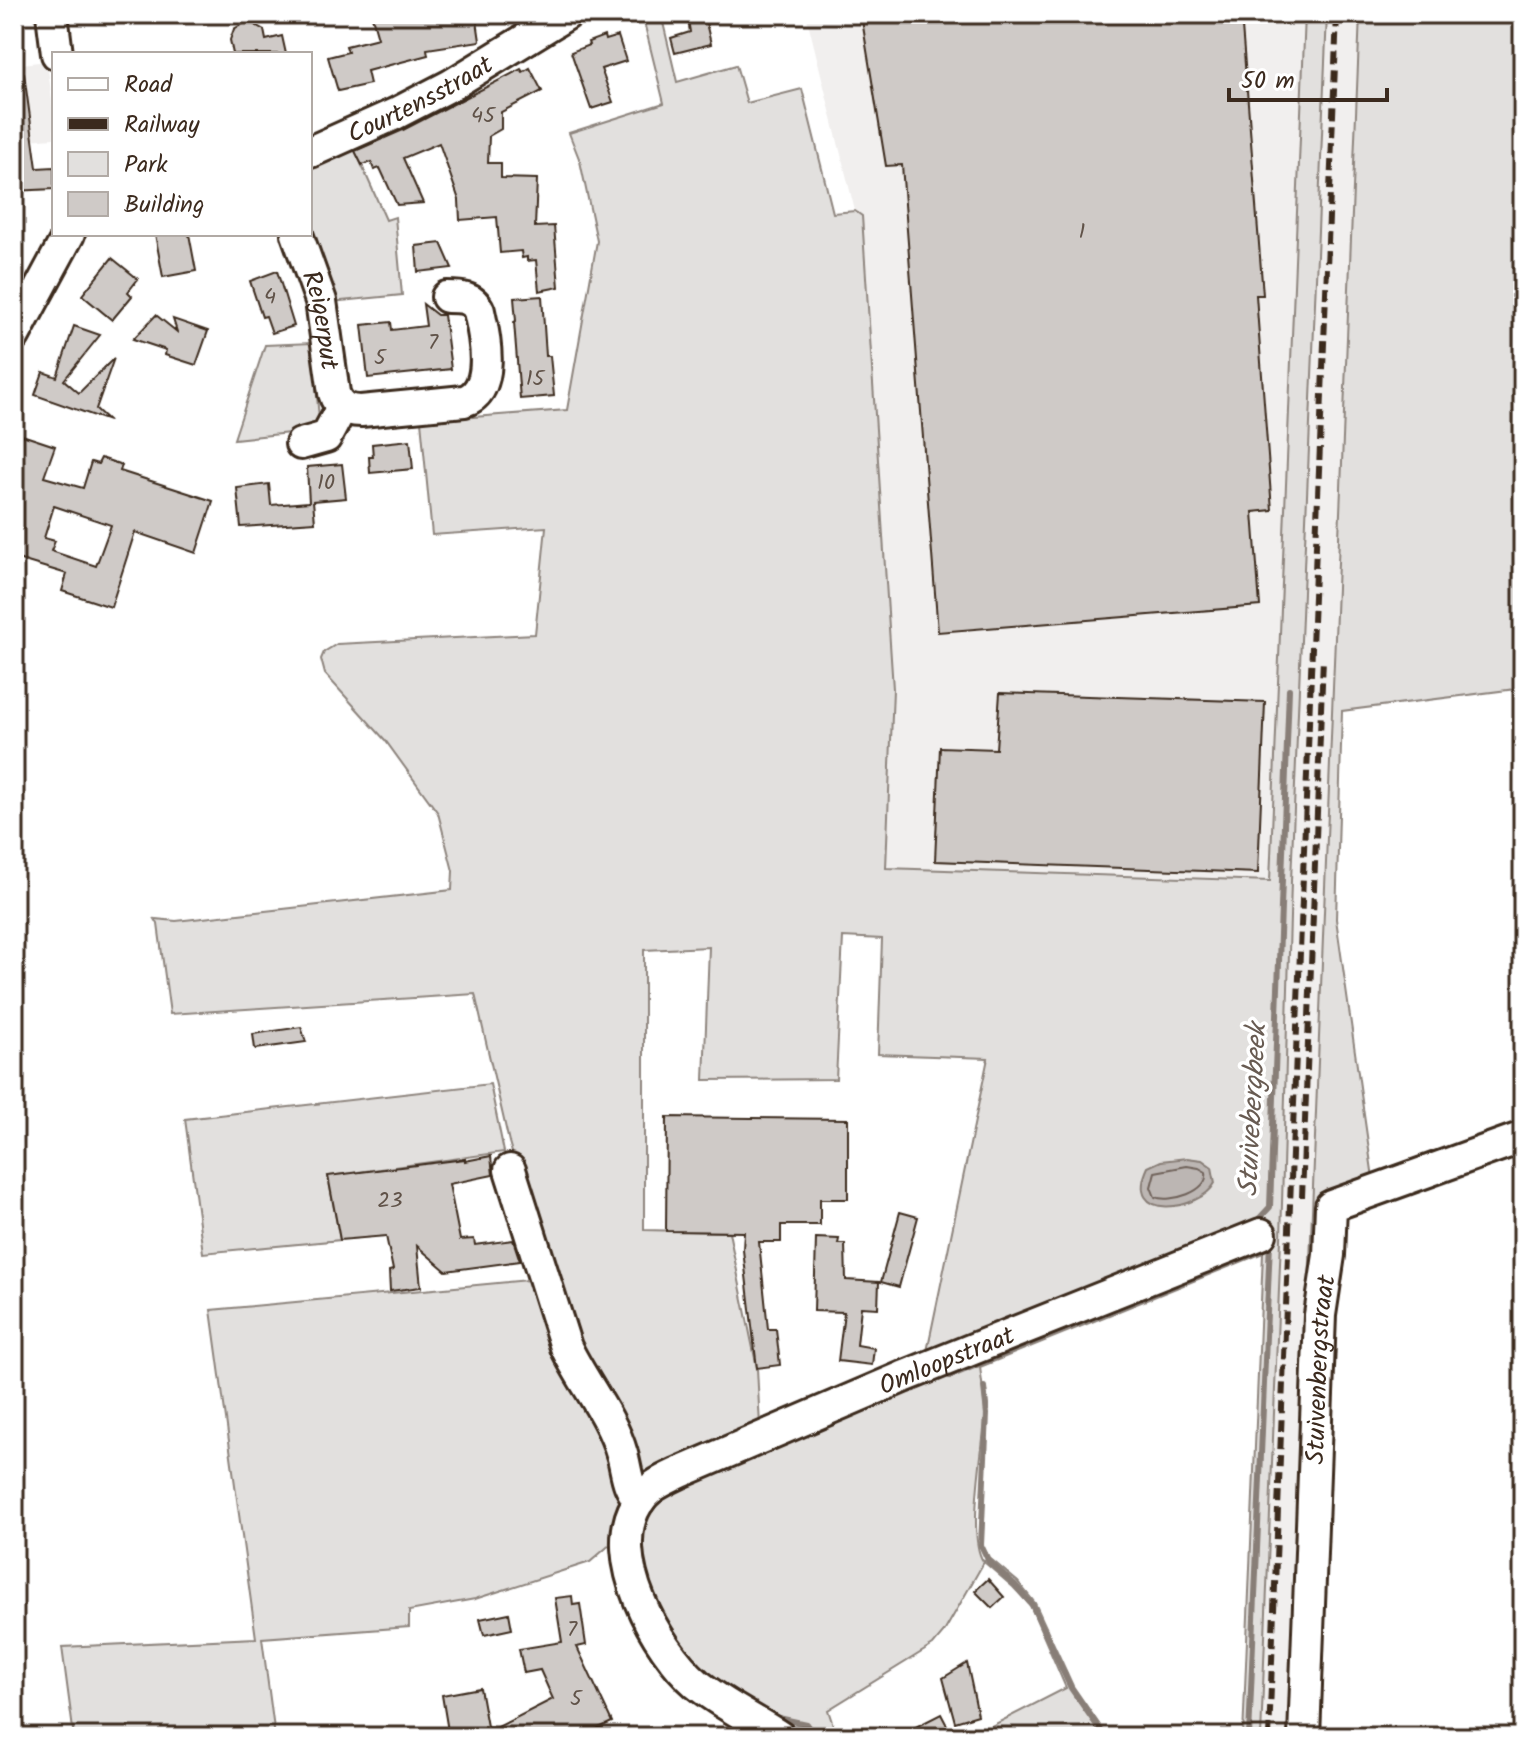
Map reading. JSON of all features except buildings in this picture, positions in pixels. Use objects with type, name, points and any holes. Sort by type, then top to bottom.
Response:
[{"type":"street","points":[[52,14],[57,52]]},
{"type":"street","name":"Courtensstraat","points":[[312,151],[451,85],[567,14]]},
{"type":"street","points":[[14,336],[68,236]]},
{"type":"street","name":"Reigerput","points":[[298,236],[321,301],[334,393],[342,407],[361,411],[464,401],[476,395],[482,388],[486,374],[479,311],[467,299],[447,297]]},
{"type":"street","name":"Reigerput","points":[[301,444],[326,437],[342,407]]},
{"type":"street","name":"Stuivenbergstraat","points":[[1304,1737],[1320,1315],[1329,1255],[1331,1206],[1523,1137]]},
{"type":"street","points":[[510,1170],[566,1347],[611,1425],[622,1452],[629,1485],[640,1500],[630,1521],[629,1559],[635,1591],[651,1626],[673,1659],[697,1683],[780,1737]]},
{"type":"street","name":"Omloopstraat","points":[[640,1500],[655,1485],[681,1472],[903,1377],[1261,1234]]},
{"type":"shaded area","points":[[806,14],[1305,14],[1271,881],[885,869],[893,689],[862,216],[855,211]]},
{"type":"shaded area","points":[[1322,14],[1363,14],[1294,1737],[1254,1737]]},
{"type":"shaded area","points":[[47,61],[52,101],[52,138],[14,141],[14,65]]},
{"type":"green space","points":[[642,14],[661,14],[677,82],[736,65],[747,103],[802,89],[833,213],[855,211],[862,216],[893,689],[886,868],[1270,881],[1305,14],[1327,14],[1291,881],[1281,1239],[1261,1737],[1243,1737],[1263,1253],[980,1367],[985,1418],[977,1492],[978,1549],[983,1561],[992,1560],[1018,1582],[1035,1603],[1073,1686],[1108,1737],[970,1737],[1066,1688],[1030,1605],[984,1562],[944,1632],[933,1645],[828,1710],[837,1737],[794,1737],[685,1661],[638,1566],[644,1507],[925,1361],[988,1058],[878,1054],[882,939],[843,937],[836,1079],[704,1080],[709,947],[644,950],[644,1230],[729,1232],[757,1368],[760,1426],[669,1468],[636,1478],[545,1266],[509,1142],[475,994],[170,1014],[155,919],[176,921],[452,890],[453,871],[438,813],[385,740],[325,674],[321,659],[324,652],[337,644],[535,634],[546,527],[432,535],[421,421],[567,410],[597,241],[580,161],[569,133],[664,103]]},
{"type":"green space","points":[[1360,14],[1523,14],[1523,688],[1342,711],[1336,919],[1373,1178],[1323,1201],[1303,1436]]},
{"type":"green space","points":[[352,143],[386,220],[395,217],[402,295],[331,302],[311,236],[312,159]]},
{"type":"green space","points":[[312,343],[319,418],[308,431],[234,439],[265,345]]},
{"type":"green space","points":[[490,1084],[504,1152],[328,1176],[340,1240],[203,1253],[185,1119]]},
{"type":"green space","points":[[539,1279],[624,1482],[620,1536],[590,1562],[475,1599],[409,1611],[409,1627],[262,1638],[275,1737],[74,1737],[62,1647],[256,1638],[211,1310]]},
{"type":"water","points":[[1202,1160],[1212,1167],[1215,1183],[1207,1193],[1180,1205],[1166,1206],[1154,1204],[1145,1197],[1143,1185],[1148,1167],[1161,1161]]},
{"type":"waterway","name":"Stuivebergbeek","points":[[1255,1223],[1270,1207],[1289,689]]},
{"type":"waterway","points":[[1249,1737],[1270,1242]]},
{"type":"waterway","points":[[950,1376],[1127,1303]]},
{"type":"waterway","name":"Stuivebergbeek","points":[[984,1387],[987,1414],[981,1545],[989,1562],[1032,1605],[1071,1688],[1105,1737]]},
{"type":"waterway","points":[[774,1717],[806,1724],[815,1737]]},
{"type":"railway","points":[[1269,1737],[1337,14]]},
{"type":"railway","points":[[1302,1197],[1323,658]]}]
